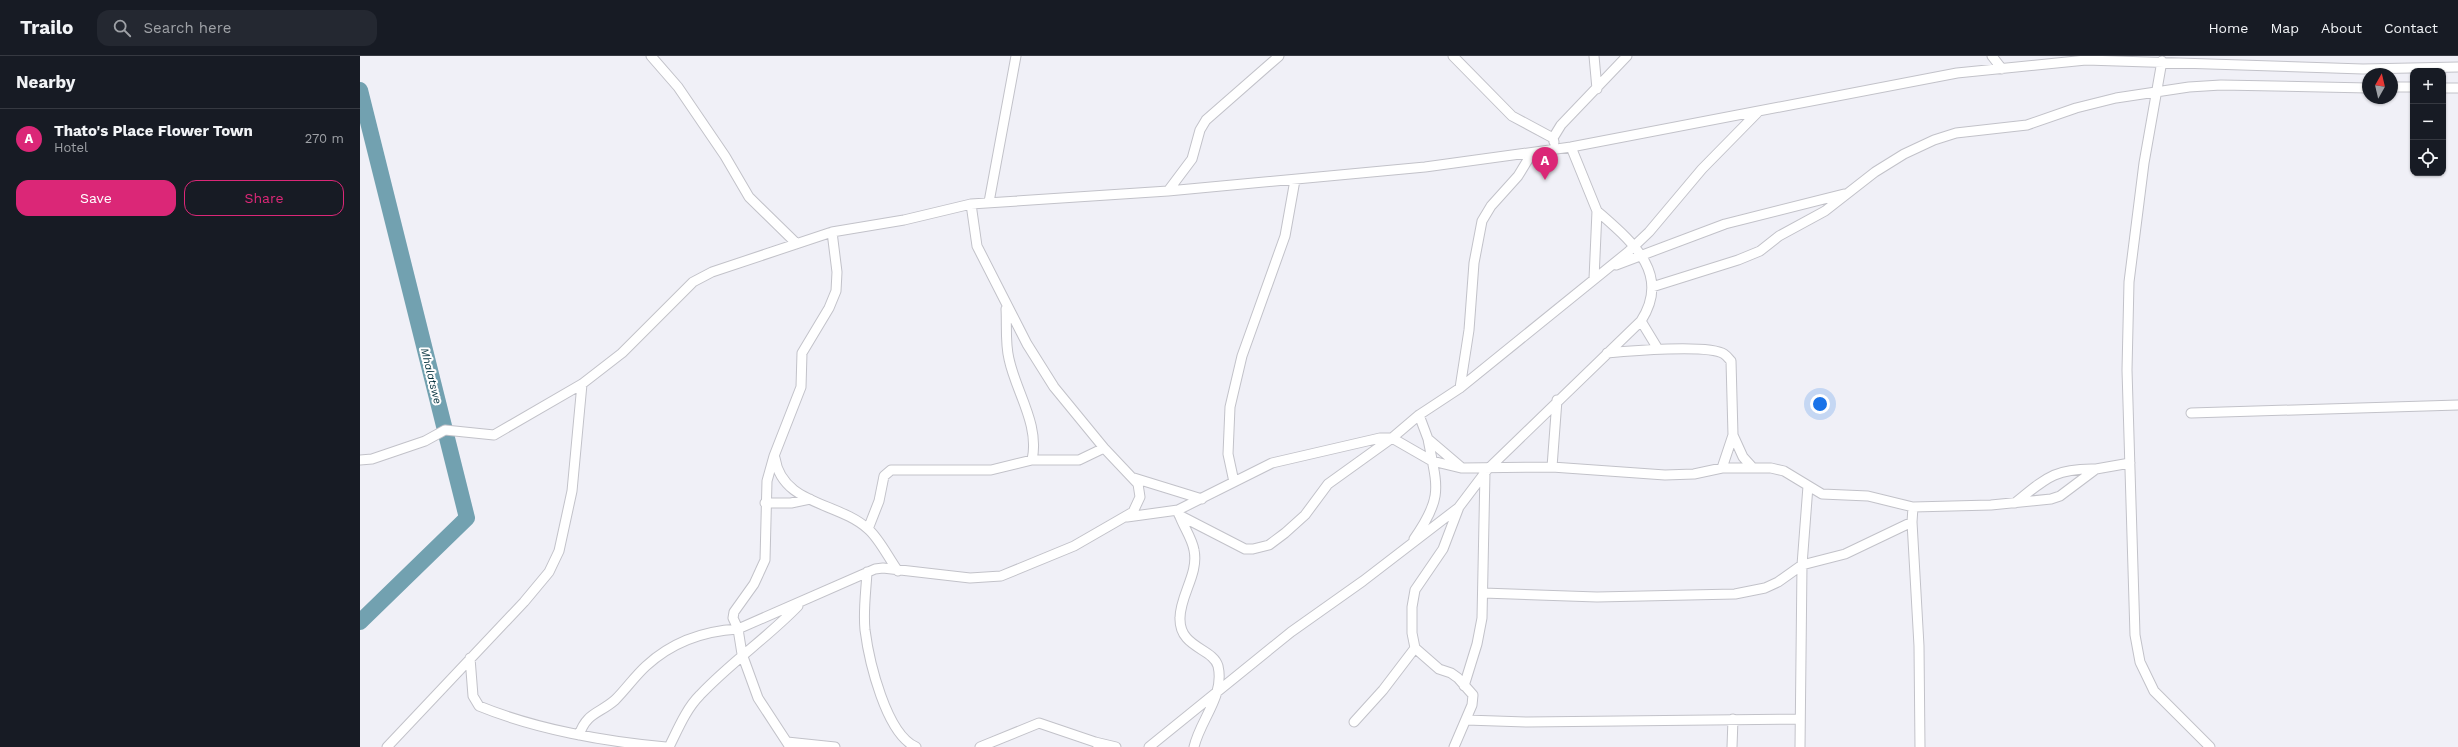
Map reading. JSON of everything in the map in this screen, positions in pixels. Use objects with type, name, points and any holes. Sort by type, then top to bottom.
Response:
[{"type":"street","points":[[651,56],[678,87],[725,156],[749,197],[796,243]]},
{"type":"street","points":[[989,202],[1016,56]]},
{"type":"street","points":[[1168,191],[1192,159],[1200,130],[1206,120],[1279,56]]},
{"type":"street","points":[[1453,56],[1512,116],[1553,138]]},
{"type":"street","points":[[1594,56],[1597,89]]},
{"type":"street","points":[[1555,149],[1553,138],[1561,125],[1627,56]]},
{"type":"street","points":[[1992,56],[2002,69]]},
{"type":"street","points":[[360,460],[372,459],[425,442],[445,430],[494,434],[582,384],[622,353],[693,282],[712,272],[832,232],[904,220],[971,204],[1168,191],[1425,167],[1571,147],[1957,73],[2086,60],[2162,61],[2363,69],[2458,67]]},
{"type":"street","points":[[2162,61],[2144,163],[2129,282],[2127,370],[2135,635],[2140,662],[2154,691],[2210,747]]},
{"type":"street","points":[[1652,287],[1738,260],[1760,251],[1779,236],[1825,211],[1845,194],[1904,154],[1934,140],[1956,133],[2027,125],[2076,108],[2116,98],[2189,87],[2221,85],[2362,88]]},
{"type":"street","points":[[2398,87],[2410,87]]},
{"type":"street","points":[[2446,88],[2458,88]]},
{"type":"street","points":[[1179,513],[1245,549],[1253,549],[1269,545],[1305,515],[1328,484],[1392,438],[1419,415],[1460,388],[1635,245],[1649,232],[1702,169],[1758,112]]},
{"type":"street","points":[[1571,147],[1597,211],[1594,279]]},
{"type":"street","points":[[1460,388],[1469,330],[1474,263],[1482,221],[1491,206],[1518,176],[1532,153]]},
{"type":"street","points":[[1234,482],[1228,454],[1230,408],[1242,356],[1285,236],[1295,180]]},
{"type":"street","points":[[1610,266],[1642,257],[1725,224],[1845,194]]},
{"type":"street","points":[[579,735],[588,718],[613,701],[645,666],[668,649],[692,636],[738,628],[802,602],[868,572],[883,568],[898,571],[970,578],[1002,576],[1074,546],[1125,517],[1137,507],[1140,496],[1134,478],[1104,448],[1054,387],[1006,306],[977,246],[971,204]]},
{"type":"street","points":[[1454,747],[1474,699],[1473,695],[1451,673],[1439,669],[1415,648],[1412,633],[1412,607],[1415,590],[1443,548],[1459,508],[1486,470],[1640,321],[1649,309],[1652,295],[1651,274],[1642,257],[1635,245],[1597,211]]},
{"type":"street","points":[[832,232],[837,272],[836,291],[829,308],[802,353],[801,387],[774,456],[767,481],[765,503],[765,560],[754,584],[734,612],[733,618],[738,628],[742,654],[758,698],[789,745],[835,747]]},
{"type":"street","points":[[1006,306],[1008,358],[1027,410],[1032,431],[1035,446],[1032,460]]},
{"type":"street","points":[[1640,321],[1658,349]]},
{"type":"street","points":[[1607,353],[1658,349],[1711,351],[1724,353],[1731,360],[1733,435],[1722,468]]},
{"type":"street","points":[[387,747],[538,587],[549,572],[559,551],[572,491],[582,384]]},
{"type":"street","points":[[1552,467],[1557,400]]},
{"type":"street","points":[[2191,413],[2458,405]]},
{"type":"street","points":[[1410,545],[1435,505],[1437,490],[1428,439],[1419,415]]},
{"type":"street","points":[[1733,435],[1743,457],[1753,468]]},
{"type":"street","points":[[1125,517],[1179,513],[1202,499],[1272,462],[1305,457],[1366,441],[1392,438],[1432,460],[1462,468],[1486,470],[1552,467],[1665,475],[1694,474],[1722,468],[1753,468],[1784,471],[1822,494],[1868,496],[1913,507],[2037,501],[2060,496],[2096,469]]},
{"type":"street","points":[[1428,439],[1462,468]]},
{"type":"street","points":[[868,529],[879,500],[884,476],[892,470],[991,470],[1032,460],[1079,460],[1104,448]]},
{"type":"street","points":[[774,456],[780,476],[790,489],[868,529],[898,571]]},
{"type":"street","points":[[2015,503],[2055,473],[2073,469],[2096,469],[2130,463]]},
{"type":"street","points":[[1464,686],[1477,644],[1482,618],[1486,470]]},
{"type":"street","points":[[1134,478],[1202,499]]},
{"type":"street","points":[[1800,747],[1799,719],[1802,565],[1808,486]]},
{"type":"street","points":[[765,503],[791,503],[812,499]]},
{"type":"street","points":[[1913,507],[1912,522],[1919,646],[1920,747]]},
{"type":"street","points":[[1149,747],[1291,632],[1364,581],[1459,508]]},
{"type":"street","points":[[1179,513],[1194,551],[1192,574],[1180,618],[1181,629],[1187,640],[1215,660],[1218,667],[1217,692],[1194,747]]},
{"type":"street","points":[[1483,593],[1597,598],[1735,594],[1765,588],[1778,582],[1802,565],[1845,554],[1912,522]]},
{"type":"street","points":[[868,572],[865,630],[871,663],[886,708],[902,736],[909,744],[916,747]]},
{"type":"street","points":[[470,658],[473,696],[479,706],[579,735],[633,744],[668,747],[684,716],[700,695],[742,654],[778,627],[802,602]]},
{"type":"street","points":[[1354,722],[1383,690],[1415,648]]},
{"type":"street","points":[[1466,720],[1527,722],[1733,718],[1799,719]]},
{"type":"street","points":[[1732,747],[1733,718]]},
{"type":"street","points":[[980,747],[1039,723],[1098,744],[1116,747]]},
{"type":"waterway","name":"Mhalatswe","points":[[360,90],[467,518],[360,622]]},
{"type":"place","name":"Thato's Place Flower Town","points":[[1545,180]]}]
